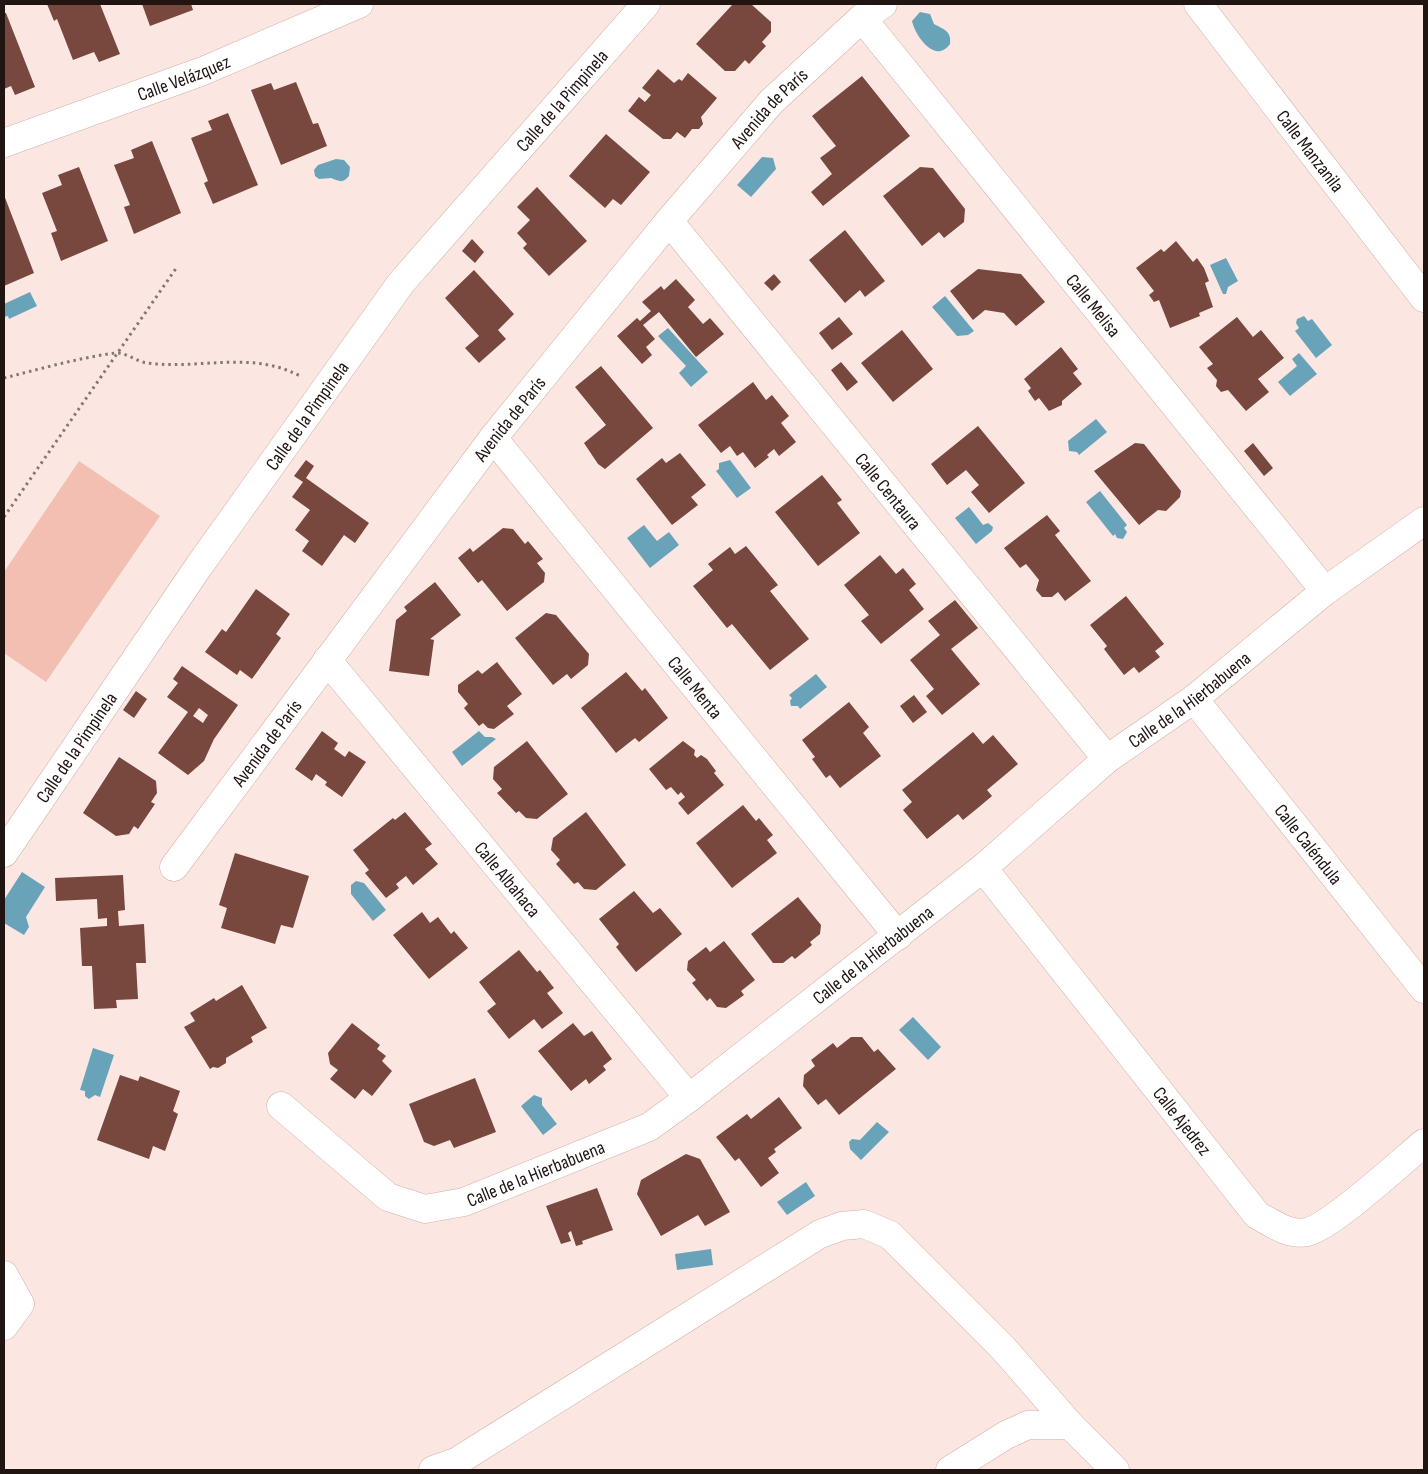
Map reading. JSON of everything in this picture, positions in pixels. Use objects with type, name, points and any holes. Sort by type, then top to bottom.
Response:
[{"type":"street","name":"Calle Velázquez","points":[[4,143],[203,71],[359,4]]},
{"type":"street","name":"Calle de la Pimpinela","points":[[4,854],[199,566],[400,283],[628,28],[646,4]]},
{"type":"street","name":"Calle Manzanila","points":[[1198,4],[1424,298]]},
{"type":"street","name":"Avenida de París","points":[[174,867],[493,438],[669,222],[771,102],[873,11]]},
{"type":"street","name":"Calle Melisa","points":[[873,11],[1325,591]]},
{"type":"street","name":"Calle Centaura","points":[[669,222],[1107,760]]},
{"type":"street","name":"Calle Menta","points":[[493,438],[898,936]]},
{"type":"street","name":"Calle de la Hierbabuena","points":[[281,1106],[388,1197],[425,1209],[464,1202],[648,1127],[689,1098],[898,936],[983,868],[1107,760],[1194,699],[1325,591],[1422,528]]},
{"type":"street","name":"Calle Albahaca","points":[[327,660],[689,1098]]},
{"type":"street","name":"Calle Caléndula","points":[[1194,699],[1424,989]]},
{"type":"street","name":"Calle Ajedrez","points":[[983,868],[1258,1215],[1282,1230],[1307,1232],[1327,1223],[1424,1143]]},
{"type":"street","points":[[450,1467],[820,1234],[842,1226],[864,1224],[890,1236],[1003,1348],[1070,1426],[1116,1470]]},
{"type":"street","points":[[4,1275],[20,1304],[4,1326]]},
{"type":"street","points":[[950,1470],[1006,1435],[1028,1425],[1070,1426]]},
{"type":"path","points":[[4,517],[177,267]]},
{"type":"path","points":[[4,378],[118,352],[145,363],[176,366],[230,361],[254,362],[284,367],[324,389]]},
{"type":"shaded area","points":[[79,461],[160,516],[46,682],[4,653],[4,572]]},
{"type":"water","points":[[920,12],[930,14],[934,24],[944,29],[950,36],[950,44],[944,50],[932,50],[921,40],[912,21]]},
{"type":"water","points":[[762,157],[773,158],[776,169],[751,197],[737,185]]},
{"type":"water","points":[[336,159],[344,160],[350,167],[347,179],[341,181],[331,178],[319,179],[315,176],[314,170],[318,165]]},
{"type":"water","points":[[1226,258],[1238,281],[1228,287],[1226,294],[1223,294],[1210,265]]},
{"type":"water","points":[[30,292],[37,306],[9,319],[8,316],[4,317],[4,304]]},
{"type":"water","points":[[945,296],[974,331],[968,335],[957,336],[932,307]]},
{"type":"water","points":[[1304,316],[1308,321],[1312,319],[1332,345],[1316,358],[1295,331],[1299,328],[1296,323],[1297,319]]},
{"type":"water","points":[[668,328],[708,372],[691,387],[679,373],[686,366],[658,336]]},
{"type":"water","points":[[1299,353],[1317,374],[1290,396],[1278,382],[1297,366],[1292,359]]},
{"type":"water","points":[[1096,419],[1107,432],[1079,455],[1077,452],[1069,451],[1068,441]]},
{"type":"water","points":[[730,460],[751,488],[737,498],[716,471],[719,469],[719,463]]},
{"type":"water","points":[[1100,491],[1127,525],[1124,528],[1127,532],[1123,539],[1117,538],[1115,534],[1113,536],[1086,502]]},
{"type":"water","points":[[969,507],[983,525],[988,523],[993,527],[992,531],[976,544],[955,518]]},
{"type":"water","points":[[644,525],[657,541],[669,532],[679,545],[650,568],[627,538]]},
{"type":"water","points":[[816,674],[827,687],[800,709],[798,706],[791,706],[790,701],[792,698],[789,695]]},
{"type":"water","points":[[479,731],[485,737],[496,739],[462,766],[452,752]]},
{"type":"water","points":[[22,872],[45,887],[26,917],[29,927],[24,935],[4,923],[4,900]]},
{"type":"water","points":[[356,881],[364,883],[386,910],[373,921],[351,894],[351,885]]},
{"type":"water","points":[[913,1017],[941,1047],[928,1060],[899,1030]]},
{"type":"water","points":[[93,1048],[114,1055],[100,1097],[95,1095],[89,1099],[85,1096],[85,1091],[80,1090]]},
{"type":"water","points":[[534,1095],[542,1098],[542,1105],[557,1124],[543,1135],[521,1106]]},
{"type":"water","points":[[877,1122],[889,1132],[861,1160],[850,1149],[849,1142],[852,1139],[860,1140]]},
{"type":"water","points":[[806,1182],[815,1196],[787,1215],[777,1202]]},
{"type":"water","points":[[711,1249],[713,1265],[677,1270],[675,1254]]},
{"type":"building","points":[[47,4],[100,4],[120,54],[99,62],[94,52],[73,60],[57,19],[54,21]]},
{"type":"building","points":[[142,4],[191,4],[193,10],[150,26]]},
{"type":"building","points":[[733,4],[751,4],[771,22],[771,32],[762,42],[766,46],[749,64],[745,60],[735,71],[725,71],[696,44]]},
{"type":"building","points":[[4,13],[6,13],[35,87],[15,95],[11,86],[4,89]]},
{"type":"building","points":[[658,69],[674,83],[679,79],[682,81],[688,73],[717,98],[701,117],[703,124],[699,129],[692,129],[685,138],[677,132],[671,139],[663,139],[628,111],[639,97],[645,102],[651,95],[642,88]]},
{"type":"building","points":[[862,76],[910,136],[823,206],[811,192],[832,174],[820,158],[836,146],[812,116]]},
{"type":"building","points":[[296,82],[313,124],[318,123],[327,146],[281,165],[251,90],[271,83],[274,90]]},
{"type":"building","points":[[228,113],[258,185],[213,204],[204,183],[208,181],[191,138],[212,130],[208,121]]},
{"type":"building","points":[[606,134],[650,172],[621,205],[613,199],[605,208],[569,176]]},
{"type":"building","points":[[152,141],[181,213],[134,234],[124,207],[130,205],[114,165],[134,158],[131,150]]},
{"type":"building","points":[[79,167],[108,241],[61,261],[51,233],[57,231],[42,193],[62,185],[58,175]]},
{"type":"building","points":[[920,167],[933,168],[965,209],[964,222],[944,238],[939,232],[922,246],[883,196]]},
{"type":"building","points":[[537,187],[587,241],[549,276],[523,248],[527,244],[517,233],[530,220],[517,207]]},
{"type":"building","points":[[4,195],[34,273],[4,286]]},
{"type":"building","points":[[845,230],[885,281],[865,297],[860,290],[845,303],[809,260]]},
{"type":"building","points":[[472,239],[484,252],[475,263],[462,251]]},
{"type":"building","points":[[1176,241],[1193,262],[1197,258],[1204,268],[1209,281],[1205,283],[1213,307],[1199,313],[1200,316],[1170,328],[1159,300],[1154,302],[1149,295],[1154,291],[1136,268],[1161,249],[1164,252]]},
{"type":"building","points":[[978,269],[1021,274],[1045,302],[1016,326],[1004,313],[985,310],[973,320],[950,291]]},
{"type":"building","points":[[474,270],[514,314],[498,330],[506,339],[479,363],[465,348],[479,336],[445,298]]},
{"type":"building","points":[[774,274],[781,282],[772,291],[764,283]]},
{"type":"building","points":[[676,279],[695,300],[688,307],[703,324],[710,318],[724,334],[696,357],[659,312],[643,325],[655,339],[646,347],[652,355],[642,364],[617,336],[637,318],[640,321],[651,311],[642,302],[661,286],[664,290]]},
{"type":"building","points":[[839,317],[853,334],[832,350],[819,333]]},
{"type":"building","points":[[1237,317],[1253,337],[1261,330],[1284,358],[1258,379],[1269,392],[1246,411],[1228,390],[1221,392],[1216,386],[1217,380],[1207,368],[1213,364],[1199,347]]},
{"type":"building","points":[[902,330],[933,369],[893,402],[861,363]]},
{"type":"building","points":[[1061,347],[1078,369],[1073,373],[1082,384],[1062,401],[1062,405],[1049,411],[1039,398],[1035,401],[1028,391],[1031,388],[1024,379]]},
{"type":"building","points":[[841,362],[858,382],[847,391],[831,370]]},
{"type":"building","points":[[601,366],[653,428],[605,469],[598,464],[584,443],[606,425],[575,387]]},
{"type":"building","points":[[753,382],[766,400],[772,395],[789,416],[781,423],[796,442],[779,456],[774,449],[767,455],[769,457],[755,468],[743,452],[737,456],[730,446],[721,453],[698,425]]},
{"type":"building","points":[[978,426],[1025,483],[989,513],[971,492],[979,485],[966,470],[947,485],[931,464]]},
{"type":"building","points":[[1135,443],[1144,444],[1181,491],[1180,497],[1166,511],[1158,510],[1139,525],[1094,471]]},
{"type":"building","points":[[1253,443],[1273,468],[1264,476],[1244,451]]},
{"type":"building","points":[[680,453],[706,485],[691,497],[698,505],[672,525],[636,479],[662,458],[666,463]]},
{"type":"building","points":[[306,460],[314,466],[306,478],[369,523],[355,543],[344,535],[322,566],[302,551],[309,541],[295,530],[310,510],[292,497],[303,482],[294,476]]},
{"type":"building","points":[[822,475],[842,500],[837,503],[860,533],[818,566],[775,512]]},
{"type":"building","points":[[1047,515],[1060,531],[1055,535],[1091,581],[1065,601],[1058,592],[1052,597],[1042,597],[1036,590],[1039,580],[1026,564],[1020,568],[1004,548]]},
{"type":"building","points":[[503,528],[513,529],[525,544],[528,541],[543,559],[537,563],[545,573],[544,582],[507,611],[482,580],[478,583],[458,558],[470,548],[473,552]]},
{"type":"building","points":[[746,546],[778,585],[770,591],[809,639],[770,670],[732,624],[727,628],[693,586],[713,570],[708,564],[730,547],[735,554]]},
{"type":"building","points":[[880,555],[896,574],[903,568],[916,584],[909,590],[924,609],[881,644],[861,621],[869,615],[844,585]]},
{"type":"building","points":[[435,582],[461,615],[430,639],[434,640],[429,676],[389,671],[396,620],[407,611],[404,607]]},
{"type":"building","points":[[256,589],[290,614],[276,634],[281,638],[252,679],[240,670],[237,675],[205,652],[222,629],[226,632]]},
{"type":"building","points":[[1126,596],[1164,644],[1155,651],[1160,657],[1139,673],[1134,667],[1124,675],[1104,649],[1107,646],[1090,625]]},
{"type":"building","points":[[955,600],[978,628],[951,649],[980,684],[942,715],[926,696],[934,689],[910,660],[940,635],[928,621]]},
{"type":"building","points":[[546,613],[556,615],[589,654],[588,665],[571,679],[567,674],[553,685],[515,638]]},
{"type":"building","points":[[497,662],[522,694],[507,706],[514,714],[494,729],[488,728],[483,723],[479,726],[464,708],[468,704],[458,692],[458,685],[478,670],[482,674]]},
{"type":"building","points":[[182,666],[238,705],[214,739],[204,761],[188,775],[158,753],[188,712],[167,697],[178,683],[173,679]],"holes":[[[199,708],[208,715],[203,723],[193,716]]]},
{"type":"building","points":[[626,672],[642,691],[645,688],[668,718],[639,742],[635,738],[616,753],[581,708]]},
{"type":"building","points":[[136,691],[147,699],[134,718],[123,710]]},
{"type":"building","points":[[914,695],[927,712],[913,723],[900,706]]},
{"type":"building","points":[[849,702],[869,727],[863,733],[881,756],[840,788],[830,775],[826,778],[812,759],[815,757],[802,740]]},
{"type":"building","points":[[322,731],[338,743],[334,749],[345,757],[349,751],[366,762],[342,797],[325,785],[327,782],[316,774],[312,781],[295,769]]},
{"type":"building","points":[[973,732],[983,744],[993,735],[1018,764],[987,790],[992,796],[979,807],[963,820],[958,814],[927,839],[903,810],[912,802],[902,790]]},
{"type":"building","points":[[527,741],[568,794],[537,819],[526,818],[519,811],[516,813],[497,793],[502,789],[493,779],[494,767]]},
{"type":"building","points":[[683,741],[695,750],[694,755],[697,758],[701,755],[707,759],[716,771],[714,773],[724,785],[688,815],[678,803],[685,797],[681,792],[678,795],[671,787],[666,790],[649,769]]},
{"type":"building","points":[[119,757],[156,781],[157,793],[151,802],[155,804],[138,829],[134,826],[129,834],[116,836],[83,813]]},
{"type":"building","points":[[743,805],[756,821],[759,818],[773,835],[767,840],[777,853],[732,888],[696,843]]},
{"type":"building","points":[[405,812],[432,844],[425,849],[438,864],[413,885],[406,876],[396,884],[399,888],[386,898],[365,873],[369,870],[353,850],[393,818],[395,820]]},
{"type":"building","points":[[586,812],[626,865],[596,890],[584,889],[578,882],[574,884],[556,864],[560,860],[551,850],[553,838]]},
{"type":"building","points":[[235,853],[309,876],[293,928],[281,925],[275,944],[221,928],[227,908],[219,905]]},
{"type":"building","points":[[123,875],[125,910],[118,911],[119,926],[144,924],[146,963],[136,963],[138,999],[116,1000],[117,1008],[94,1009],[92,966],[82,966],[80,928],[107,926],[107,918],[98,919],[97,899],[56,901],[55,878]]},
{"type":"building","points":[[634,891],[653,913],[660,908],[682,934],[636,972],[616,947],[619,944],[599,919]]},
{"type":"building","points":[[798,897],[821,925],[820,934],[810,942],[812,945],[795,959],[792,956],[783,963],[773,963],[751,934]]},
{"type":"building","points":[[422,912],[430,923],[438,917],[451,934],[454,931],[468,948],[429,979],[393,935]]},
{"type":"building","points":[[724,941],[755,980],[741,991],[744,995],[726,1008],[717,1007],[710,998],[707,1001],[692,983],[696,980],[687,970],[688,961],[706,947],[710,952]]},
{"type":"building","points":[[519,950],[537,972],[540,970],[554,988],[547,993],[563,1013],[542,1029],[534,1019],[509,1039],[487,1011],[496,1004],[479,982]]},
{"type":"building","points":[[242,985],[267,1028],[251,1037],[253,1042],[226,1058],[226,1063],[218,1068],[213,1067],[210,1069],[184,1027],[195,1021],[190,1013],[214,998],[216,1001]]},
{"type":"building","points":[[352,1023],[380,1045],[377,1049],[386,1056],[382,1061],[392,1071],[372,1096],[363,1089],[355,1099],[330,1079],[338,1070],[330,1064],[328,1053]]},
{"type":"building","points":[[573,1023],[584,1036],[592,1031],[612,1059],[603,1066],[606,1070],[589,1084],[586,1079],[571,1091],[538,1051]]},
{"type":"building","points":[[851,1037],[862,1037],[874,1052],[878,1049],[896,1069],[839,1115],[826,1099],[818,1105],[803,1086],[804,1075],[815,1066],[811,1060],[833,1043],[837,1048]]},
{"type":"building","points":[[120,1075],[138,1081],[140,1076],[180,1091],[173,1111],[178,1114],[165,1151],[153,1146],[149,1159],[97,1140]]},
{"type":"building","points":[[475,1078],[496,1132],[454,1148],[450,1140],[434,1146],[424,1142],[409,1104]]},
{"type":"building","points":[[779,1097],[802,1128],[774,1149],[776,1152],[768,1158],[779,1173],[761,1187],[739,1158],[735,1161],[716,1137],[747,1114],[751,1119]]},
{"type":"building","points":[[686,1154],[700,1159],[730,1212],[705,1226],[698,1215],[661,1236],[637,1194],[641,1180]]},
{"type":"building","points":[[597,1188],[613,1230],[582,1241],[583,1244],[576,1246],[571,1231],[568,1233],[571,1241],[561,1244],[546,1206]]}]
